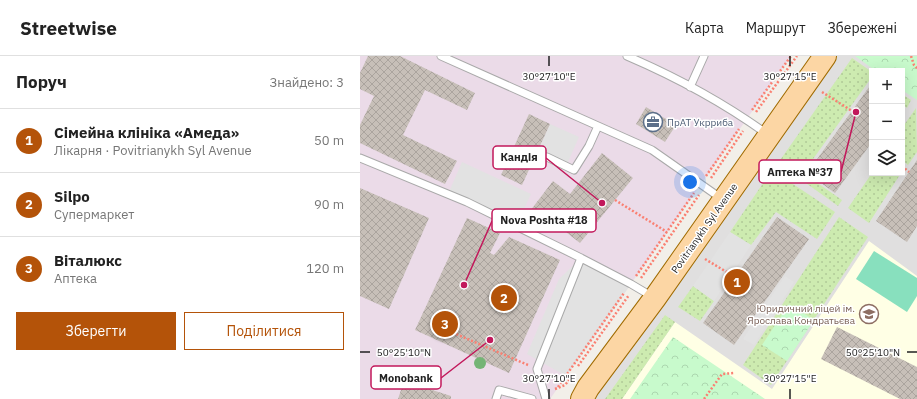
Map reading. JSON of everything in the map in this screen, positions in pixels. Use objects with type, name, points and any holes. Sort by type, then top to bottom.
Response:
[{"type":"main road","name":"Povitrianykh Syl Avenue","points":[[582,399],[588,388],[655,298],[825,56]]},
{"type":"lane","points":[[441,56],[657,152],[702,186],[724,200]]},
{"type":"lane","points":[[627,56],[710,97],[748,120],[769,135]]},
{"type":"lane","points":[[690,87],[704,56]]},
{"type":"lane","points":[[547,157],[574,170],[589,146],[598,126]]},
{"type":"lane","points":[[360,158],[467,202],[581,258],[655,298]]},
{"type":"lane","points":[[546,399],[537,369],[581,258]]},
{"type":"lane","points":[[496,399],[499,390],[532,399]]},
{"type":"path","points":[[576,369],[791,56]]},
{"type":"path","points":[[554,393],[633,285],[666,232],[702,186],[748,120],[797,56]]},
{"type":"path","points":[[911,56],[914,65],[917,68]]},
{"type":"path","points":[[822,92],[852,111]]},
{"type":"path","points":[[905,169],[909,172]]},
{"type":"path","points":[[615,200],[666,232]]},
{"type":"path","points":[[705,259],[735,277]]},
{"type":"path","points":[[449,331],[515,360]]},
{"type":"path","points":[[704,399],[722,374],[734,373]]},
{"type":"path","points":[[546,399],[551,391],[565,385],[572,376]]},
{"type":"shaded area","points":[[360,56],[791,56],[550,399],[360,399]]},
{"type":"shaded area","points":[[823,56],[917,56],[917,399],[585,399]]},
{"type":"shaded area","points":[[550,124],[579,137],[564,171],[535,157]]},
{"type":"shaded area","points":[[462,162],[531,194],[516,226],[448,194]]},
{"type":"shaded area","points":[[730,232],[751,245],[714,301],[693,286]]},
{"type":"shaded area","name":"Юридичний ліцей ім. Ярослава Кондратьєва","points":[[869,241],[917,276],[917,399],[622,399],[675,322],[772,389]]},
{"type":"shaded area","points":[[581,258],[631,284],[566,376],[527,354],[559,279]]},
{"type":"shaded area","points":[[785,276],[794,282],[754,345],[743,339]]},
{"type":"green space","points":[[855,56],[917,56],[917,100],[905,92],[905,68],[872,68]]},
{"type":"green space","points":[[852,58],[869,70],[869,81],[803,173],[842,200],[838,206],[778,163]]},
{"type":"green space","points":[[905,96],[911,100],[907,108],[905,106]]},
{"type":"green space","points":[[916,108],[917,152],[908,165],[905,162],[905,124]]},
{"type":"green space","points":[[772,170],[835,212],[817,239],[776,212],[751,245],[730,232]]},
{"type":"green space","points":[[870,176],[899,176],[869,223],[848,208]]},
{"type":"green space","points":[[839,217],[868,237],[771,385],[743,365]]},
{"type":"green space","points":[[874,251],[917,278],[917,296],[907,312],[856,279]]},
{"type":"green space","points":[[693,286],[714,301],[700,321],[678,307]]},
{"type":"green space","points":[[789,304],[814,320],[787,361],[762,345]]},
{"type":"green space","points":[[665,315],[675,322],[622,399],[605,399]]},
{"type":"green space","points":[[673,337],[765,399],[630,399]]},
{"type":"building","points":[[368,56],[400,56],[475,93],[467,110],[425,90],[403,135],[457,161],[445,184],[360,143],[360,125],[374,96],[360,89],[360,73]]},
{"type":"building","points":[[869,87],[869,146],[835,193],[807,173]]},
{"type":"building","points":[[646,107],[676,125],[665,142],[636,124]]},
{"type":"building","points":[[529,114],[550,124],[522,185],[501,175]]},
{"type":"building","points":[[602,153],[633,178],[580,243],[548,218],[545,222],[530,211],[553,181],[570,194]]},
{"type":"building","points":[[917,160],[917,226],[907,242],[876,221]]},
{"type":"building","points":[[360,188],[429,218],[389,309],[360,296]]},
{"type":"building","points":[[777,217],[809,239],[734,345],[703,323]]},
{"type":"building","points":[[467,218],[500,233],[490,253],[494,255],[509,237],[560,260],[509,373],[415,330]]},
{"type":"building","points":[[837,327],[917,367],[917,399],[900,399],[821,359]]},
{"type":"building","points":[[404,381],[451,396],[451,399],[398,399]]},
{"type":"place","name":"Аптека №37","points":[[856,112]]},
{"type":"place","name":"ПрАТ Укрриба","points":[[653,122]]},
{"type":"place","name":"Кандія","points":[[602,203]]},
{"type":"place","name":"Сімейна клініка «Амеда»","points":[[737,282]]},
{"type":"place","name":"Nova Poshta #18","points":[[464,285]]},
{"type":"place","name":"Silpo","points":[[504,298]]},
{"type":"place","name":"Юридичний ліцей ім. Ярослава Кондратьєва","points":[[869,314]]},
{"type":"place","name":"Віталюкс","points":[[445,324]]},
{"type":"place","name":"Monobank","points":[[490,340]]}]
